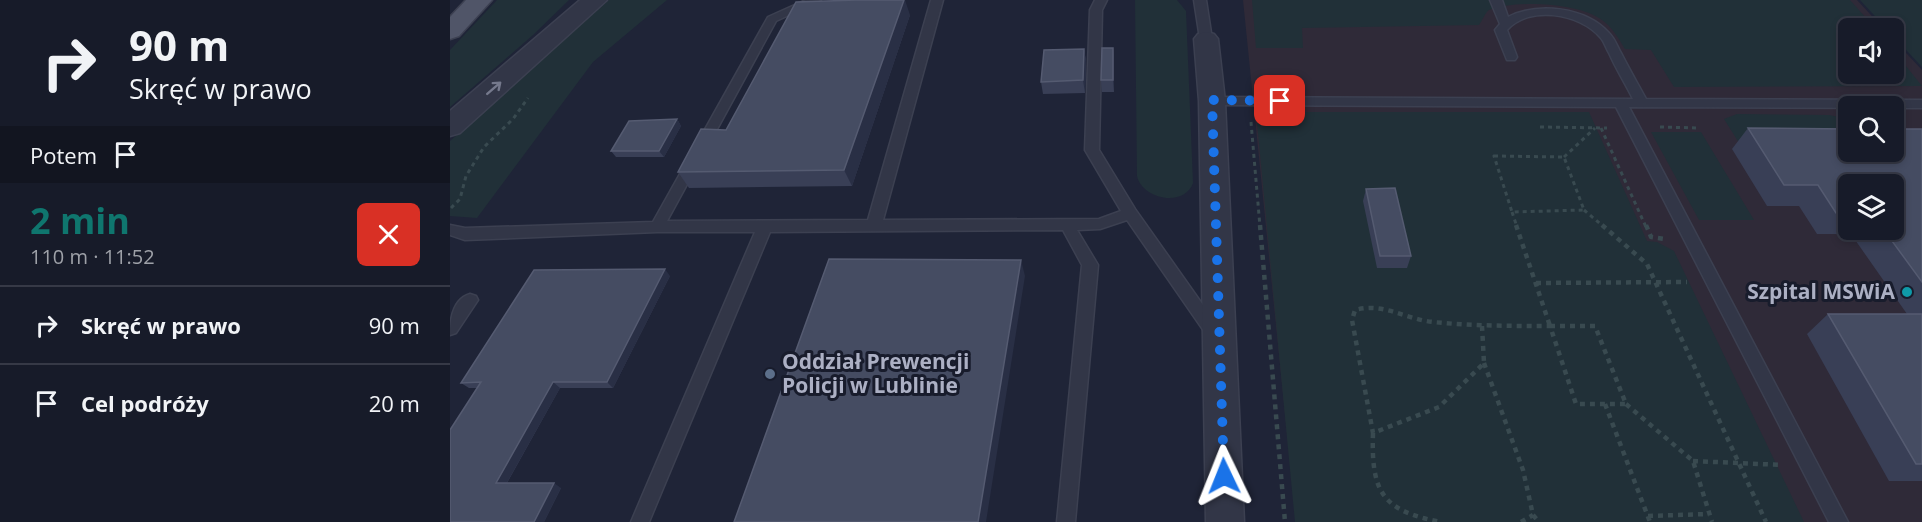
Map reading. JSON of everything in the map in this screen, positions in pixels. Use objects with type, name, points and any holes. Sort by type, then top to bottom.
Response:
[{"type":"main road","points":[[450,31],[480,0]]},
{"type":"street","points":[[450,126],[595,0]]},
{"type":"street","points":[[1206,39],[1212,100],[1225,522]]},
{"type":"lane","points":[[657,227],[772,19],[815,0]]},
{"type":"lane","points":[[874,226],[937,0]]},
{"type":"lane","points":[[1101,0],[1096,10],[1092,150],[1130,213],[1219,339]]},
{"type":"lane","points":[[1496,0],[1505,23]]},
{"type":"lane","points":[[1199,1],[1206,39]]},
{"type":"lane","points":[[1511,57],[1501,30],[1505,23],[1514,16],[1532,12],[1559,13],[1582,20],[1604,34],[1642,103]]},
{"type":"lane","points":[[1212,100],[1922,104]]},
{"type":"lane","points":[[1620,102],[1839,522]]},
{"type":"lane","points":[[450,230],[465,234],[657,227],[1100,224],[1130,213]]},
{"type":"lane","points":[[1066,522],[1090,265],[1067,224]]},
{"type":"lane","points":[[640,522],[765,226]]},
{"type":"lane","points":[[450,328],[470,300]]},
{"type":"path","points":[[450,210],[460,199],[466,176],[484,147],[513,119],[531,94]]},
{"type":"path","points":[[1250,111],[1285,522]]},
{"type":"path","points":[[1596,128],[1564,157],[1494,156],[1576,404],[1626,404]]},
{"type":"path","points":[[1564,157],[1584,210],[1647,264],[1766,522]]},
{"type":"path","points":[[1512,212],[1584,210]]},
{"type":"path","points":[[1536,283],[1696,281]]},
{"type":"path","points":[[1441,522],[1408,515],[1389,502],[1378,488],[1371,459],[1373,433],[1352,320],[1355,310],[1377,306],[1420,320],[1482,326],[1595,326],[1626,404],[1693,461],[1712,522]]},
{"type":"path","points":[[1482,326],[1484,363],[1523,470],[1533,515],[1539,522]]},
{"type":"path","points":[[1373,433],[1439,407],[1484,363]]},
{"type":"path","points":[[1605,404],[1650,522]]},
{"type":"path","points":[[1693,461],[1768,465]]},
{"type":"path","points":[[1648,516],[1709,514]]},
{"type":"path","points":[[1521,522],[1533,515]]},
{"type":"shaded area","points":[[497,0],[569,0],[533,35],[450,107],[450,50]]},
{"type":"shaded area","points":[[609,0],[667,0],[593,62],[477,218],[450,216],[450,141]]},
{"type":"shaded area","points":[[1135,0],[1177,0],[1186,11],[1193,183],[1188,191],[1173,198],[1155,195],[1140,184],[1137,176]]},
{"type":"shaded area","points":[[1243,0],[1857,0],[1874,18],[1838,18],[1838,84],[1904,84],[1904,51],[1922,70],[1922,522],[1296,522]]},
{"type":"shaded area","points":[[1252,0],[1850,0],[1866,18],[1838,18],[1838,84],[1904,84],[1904,64],[1922,86],[1674,87],[1651,50],[1625,49],[1602,20],[1578,9],[1529,4],[1489,10],[1479,25],[1302,28],[1303,48],[1256,48]]},
{"type":"shaded area","points":[[1860,0],[1922,0],[1922,67],[1904,48],[1904,18],[1877,18]]},
{"type":"shaded area","points":[[1256,112],[1589,112],[1647,241],[1657,242],[1674,251],[1804,522],[1295,522]]},
{"type":"shaded area","points":[[1737,114],[1838,117],[1838,146],[1741,146],[1724,119]]},
{"type":"shaded area","points":[[1651,132],[1701,132],[1754,220],[1699,220]]},
{"type":"building","points":[[904,0],[844,170],[678,172],[701,129],[726,130],[796,2]]},
{"type":"building","points":[[1102,48],[1113,48],[1113,80],[1101,80]]},
{"type":"building","points":[[1084,49],[1083,80],[1041,82],[1044,50]]},
{"type":"building","points":[[677,119],[659,151],[611,151],[629,121]]},
{"type":"building","points":[[1748,128],[1838,129],[1838,162],[1904,162],[1904,129],[1922,129],[1922,282],[1891,240],[1904,240],[1904,174],[1838,174],[1838,213],[1818,185],[1784,185]]},
{"type":"building","points":[[1395,188],[1411,256],[1380,256],[1366,189]]},
{"type":"building","points":[[829,259],[1021,260],[978,522],[734,522]]},
{"type":"building","points":[[665,269],[607,382],[553,382],[496,483],[554,483],[534,522],[450,522],[450,430],[481,382],[461,383],[534,270]]},
{"type":"building","points":[[1828,314],[1922,314],[1922,464],[1916,464]]},
{"type":"place","name":"Szpital MSWiA","points":[[1907,292]]},
{"type":"place","name":"Oddział Prewencji Policji w Lublinie","points":[[770,374]]},
{"type":"route","points":[[1224,476],[1212,100],[1280,101]]}]
